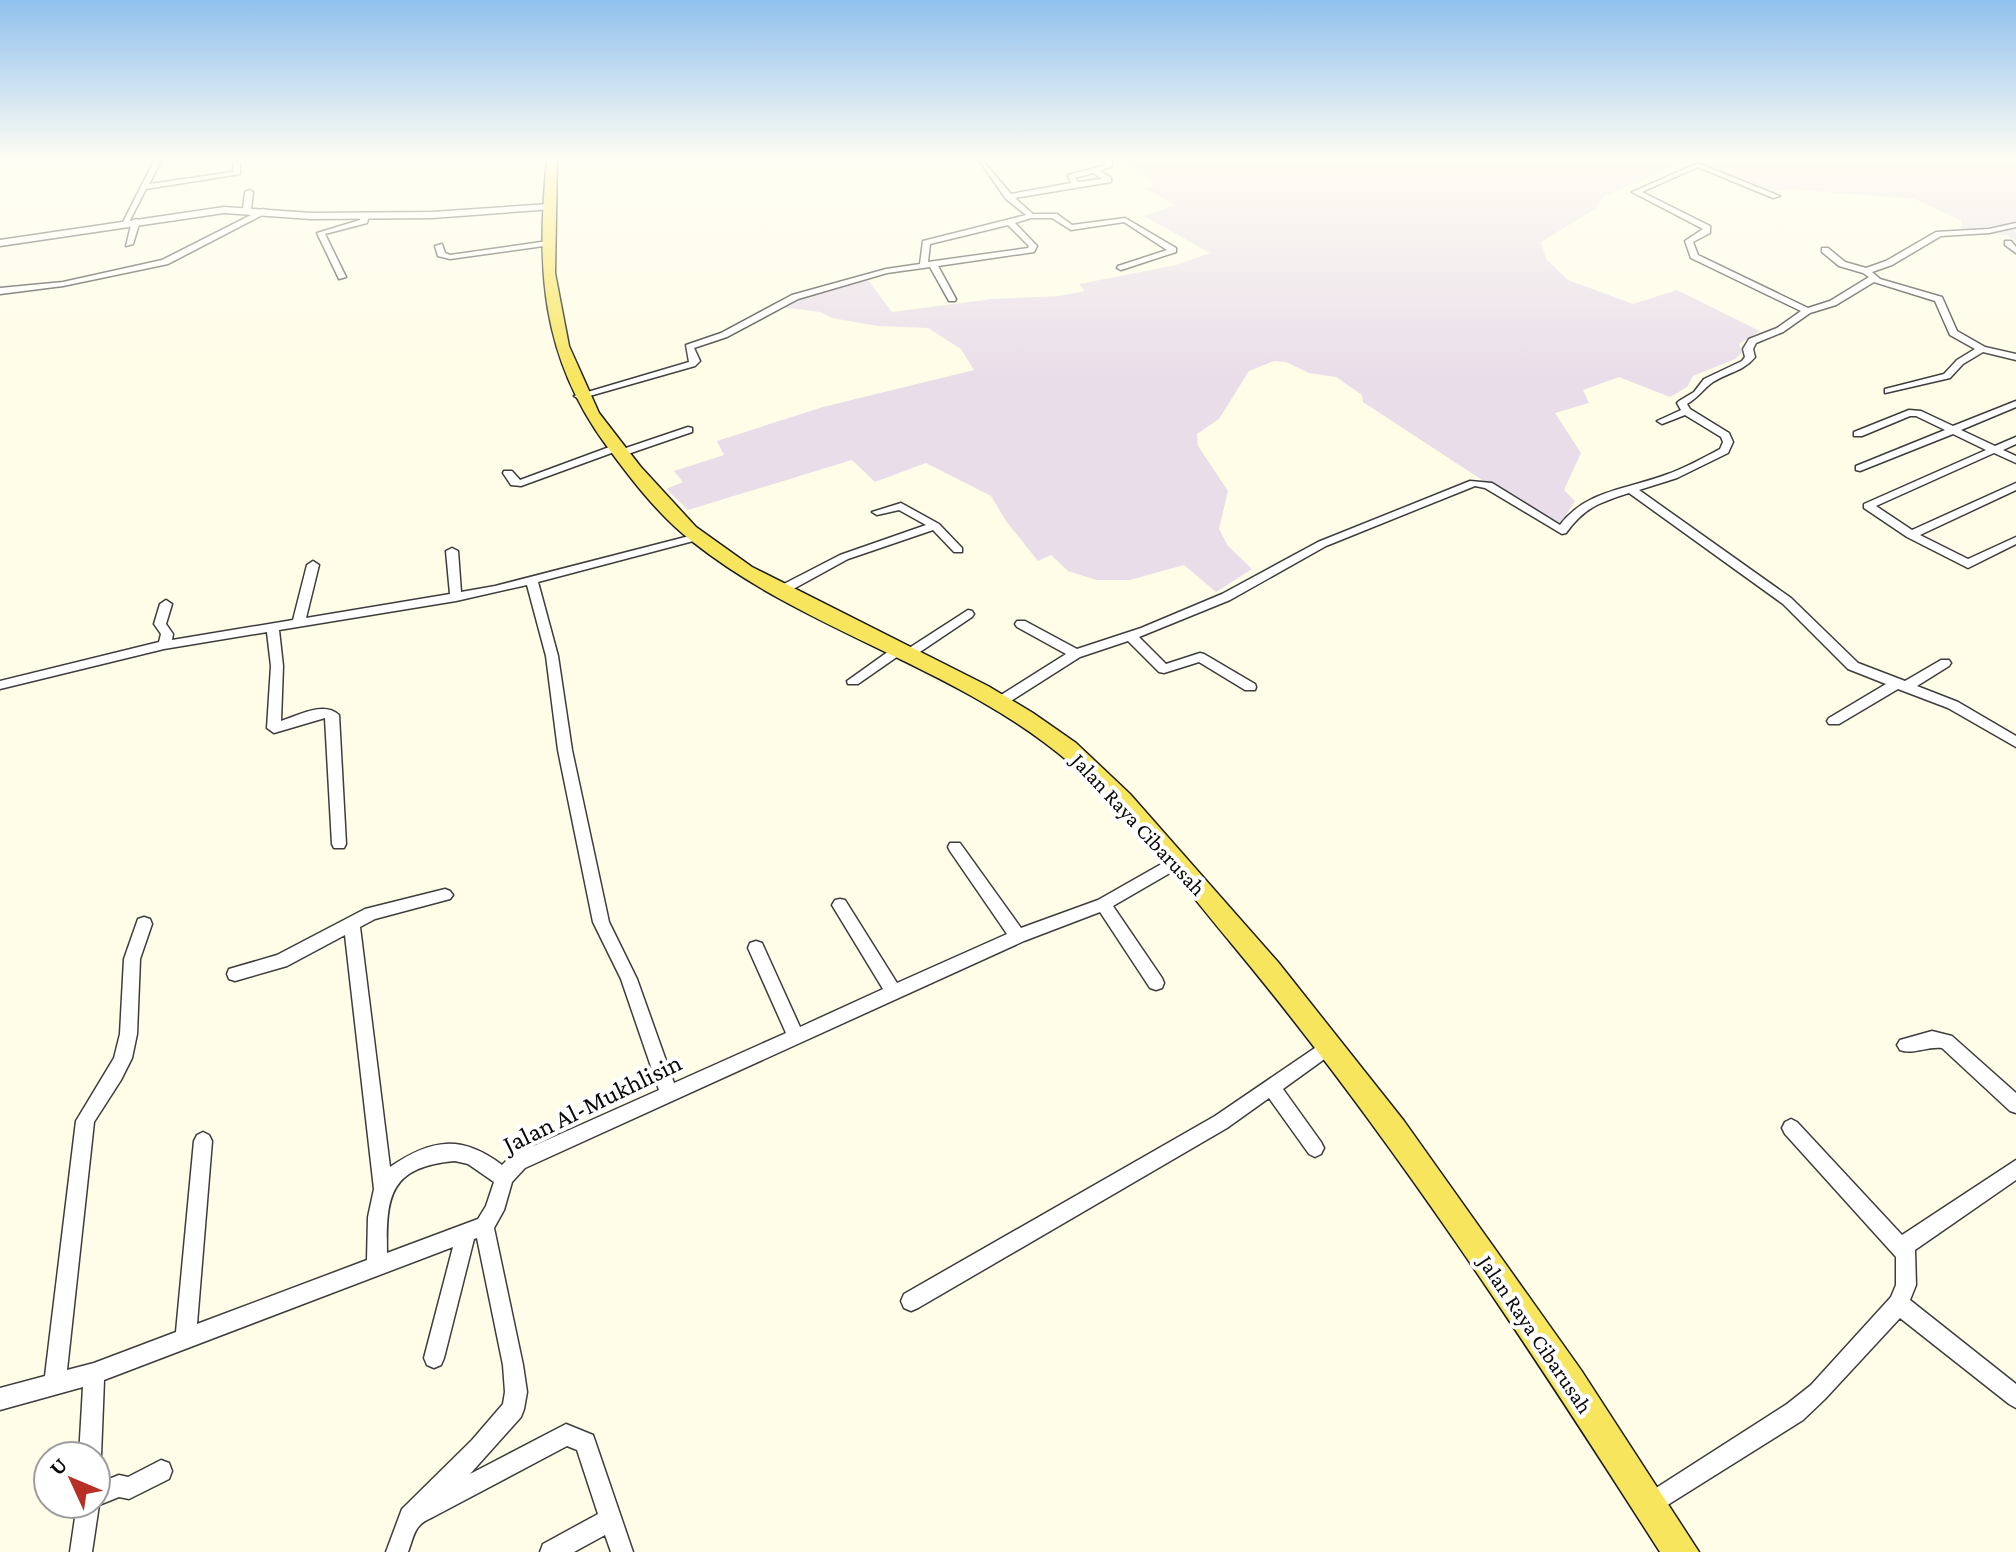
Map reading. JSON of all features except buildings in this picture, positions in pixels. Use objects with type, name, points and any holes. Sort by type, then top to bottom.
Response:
[{"type":"main road","name":"Jalan Raya Cibarusah","points":[[548,233],[548,280],[571,380],[618,450],[697,537],[782,590],[905,651],[998,703],[1072,752],[1177,862],[1331,1045],[1464,1229],[1681,1552]]},
{"type":"street","points":[[0,243],[57,233]]},
{"type":"street","points":[[129,233],[129,244]]},
{"type":"street","points":[[0,291],[63,284],[165,262],[222,233]]},
{"type":"street","points":[[321,233],[342,277]]},
{"type":"street","points":[[952,299],[928,264],[926,243],[964,233]]},
{"type":"street","points":[[579,396],[692,364],[695,361],[689,347],[724,335],[802,294],[886,271],[1033,248],[1020,233]]},
{"type":"street","points":[[1121,268],[1173,250],[1146,233]]},
{"type":"street","points":[[1701,233],[1689,241],[1694,256],[1807,311]]},
{"type":"street","points":[[998,703],[1076,654],[1130,636],[1233,594],[1322,544],[1474,483],[1488,485],[1561,531],[1581,507],[1673,476],[1728,447],[1725,435],[1686,411],[1682,403],[1697,394],[1707,381],[1749,360],[1752,341],[1780,330],[1807,311],[1833,303],[1869,275],[1937,235],[1957,233]]},
{"type":"street","points":[[439,246],[441,254],[450,257],[548,243]]},
{"type":"street","points":[[2008,243],[2016,251]]},
{"type":"street","points":[[1825,250],[1842,264],[1937,298],[1953,333],[1982,349],[2016,357]]},
{"type":"street","points":[[1888,391],[1947,376],[1960,362],[1982,349]]},
{"type":"street","points":[[1860,468],[2016,404]]},
{"type":"street","points":[[1662,421],[1686,411]]},
{"type":"street","points":[[1858,434],[1913,413],[1930,416],[2016,460]]},
{"type":"street","points":[[508,473],[515,483],[521,483],[688,430]]},
{"type":"street","points":[[2016,440],[1868,506],[1911,535],[1968,564],[2016,540]]},
{"type":"street","points":[[1911,535],[2016,486]]},
{"type":"street","points":[[1630,489],[1787,601],[1843,660],[1867,673],[1971,714],[2016,742]]},
{"type":"street","points":[[877,512],[901,506],[935,526],[958,550]]},
{"type":"street","points":[[782,590],[844,557],[935,526]]},
{"type":"street","points":[[0,685],[164,645],[532,582],[697,537]]},
{"type":"street","points":[[452,551],[456,597]]},
{"type":"street","points":[[298,623],[313,565]]},
{"type":"street","points":[[532,582],[552,656],[565,750],[601,922],[629,979],[669,1094]]},
{"type":"street","points":[[164,645],[167,634],[160,624],[166,604]]},
{"type":"street","points":[[853,681],[968,614]]},
{"type":"street","points":[[1021,624],[1076,654]]},
{"type":"street","points":[[273,628],[277,666],[274,728],[325,712],[332,715],[339,844]]},
{"type":"street","points":[[1130,636],[1164,669],[1200,657],[1250,687]]},
{"type":"street","points":[[1834,721],[1945,663]]},
{"type":"street","points":[[955,847],[1018,936]]},
{"type":"street","name":"Jalan Al-Mukhlisin","points":[[434,1358],[475,1230],[494,1215],[503,1177],[518,1162],[1018,936],[1103,904],[1177,862]]},
{"type":"street","points":[[235,974],[281,961],[371,914],[445,895]]},
{"type":"street","points":[[1103,904],[1156,983]]},
{"type":"street","points":[[840,905],[893,992]]},
{"type":"street","points":[[55,1384],[85,1121],[93,1104],[111,1084],[123,1059],[129,1033],[132,957],[144,924]]},
{"type":"street","points":[[352,925],[383,1189],[377,1265]]},
{"type":"street","points":[[756,948],[795,1035]]},
{"type":"street","points":[[1906,1045],[1932,1039],[1946,1041],[2016,1105]]},
{"type":"street","points":[[911,1301],[1221,1122],[1331,1045]]},
{"type":"street","points":[[1271,1086],[1315,1148]]},
{"type":"street","points":[[1791,1128],[1904,1252]]},
{"type":"street","points":[[186,1337],[203,1141]]},
{"type":"street","points":[[383,1189],[407,1167],[450,1153],[466,1153],[503,1177]]},
{"type":"street","points":[[1650,1505],[1795,1412],[1829,1381],[1899,1304],[1906,1285],[1904,1252],[1910,1240],[2016,1169]]},
{"type":"street","points":[[0,1399],[94,1373],[475,1230],[513,1365],[516,1392],[513,1409],[480,1448],[410,1517],[397,1552]]},
{"type":"street","points":[[1899,1304],[2016,1397]]},
{"type":"street","points":[[91,1440],[94,1373]]},
{"type":"street","points":[[410,1517],[566,1435],[585,1443],[622,1552]]},
{"type":"street","points":[[112,1489],[119,1486],[129,1488],[161,1471]]},
{"type":"street","points":[[551,1552],[612,1518]]},
{"type":"street","points":[[81,1552],[86,1520]]},
{"type":"shaded area","points":[[1175,233],[1555,233],[1541,242],[1546,259],[1568,280],[1633,304],[1677,290],[1760,331],[1739,344],[1742,352],[1735,359],[1693,376],[1687,387],[1670,397],[1619,377],[1583,390],[1589,403],[1555,413],[1581,453],[1564,490],[1575,501],[1557,529],[1363,402],[1362,395],[1336,377],[1309,373],[1286,362],[1274,361],[1249,371],[1219,419],[1197,434],[1198,446],[1228,491],[1219,529],[1228,546],[1252,569],[1216,592],[1184,565],[1130,580],[1096,580],[1068,571],[1051,555],[1038,561],[1006,521],[991,496],[926,463],[875,482],[852,460],[688,510],[666,489],[683,482],[674,471],[724,455],[717,441],[823,407],[974,370],[961,349],[928,328],[878,326],[832,318],[820,312],[780,307],[805,293],[865,276],[892,312],[992,299],[1059,296],[1085,291],[1079,284],[1176,265],[1210,253]]},
{"type":"shaded area","points":[[1988,233],[2016,233],[2016,241],[2009,236]]}]
